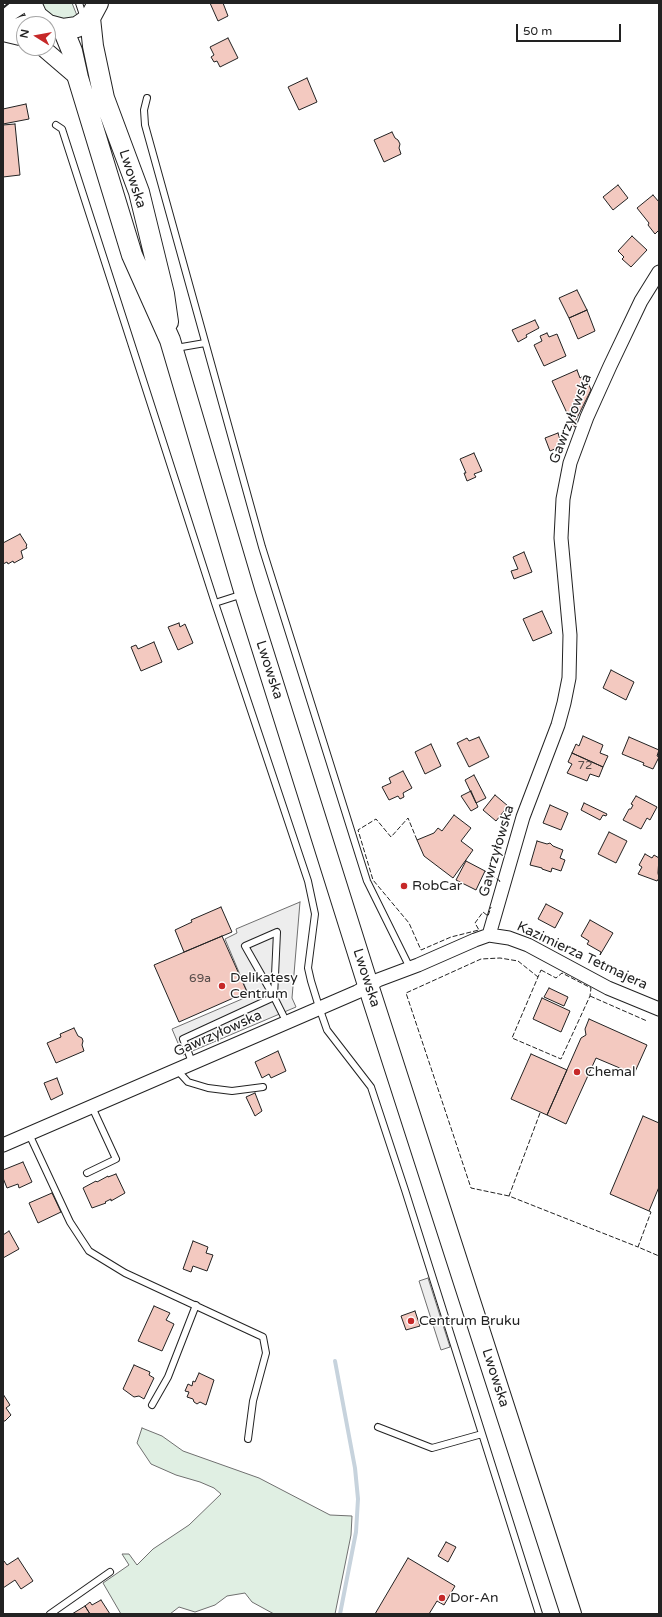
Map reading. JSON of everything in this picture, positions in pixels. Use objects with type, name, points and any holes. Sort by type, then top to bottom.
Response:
[{"type":"main road","name":"Lwowska","points":[[31,3],[37,16]]},
{"type":"main road","name":"Lwowska","points":[[88,12],[99,77],[109,114],[139,192],[164,294],[171,345]]},
{"type":"main road","points":[[56,25],[77,27],[88,12]]},
{"type":"main road","name":"Lwowska","points":[[56,32],[72,51],[78,78],[132,255],[171,345],[245,594],[368,985],[571,1614]]},
{"type":"street","points":[[3,17],[26,3]]},
{"type":"street","points":[[3,32],[16,27]]},
{"type":"street","points":[[3,32],[16,36]]},
{"type":"street","points":[[52,56],[78,78]]},
{"type":"street","name":"Gawrzyłowska","points":[[3,1145],[318,1007],[357,992],[368,985],[489,935],[523,817],[558,725],[568,684],[570,635],[560,538],[563,499],[570,463],[587,417],[610,366],[641,301],[659,272]]},
{"type":"street","name":"Kazimierza Tetmajera","points":[[489,935],[509,938],[528,945],[608,988],[659,1009]]},
{"type":"lane","points":[[147,98],[144,110],[145,125],[262,547],[367,881],[410,968]]},
{"type":"lane","points":[[56,125],[62,129],[215,603],[313,899],[315,922],[308,968],[310,982],[318,1007],[327,1030],[371,1087],[539,1614]]},
{"type":"lane","points":[[171,345],[205,343]]},
{"type":"lane","points":[[215,603],[245,594]]},
{"type":"lane","points":[[274,997],[277,932],[245,946],[286,1021]]},
{"type":"lane","points":[[192,1062],[183,1039],[274,997]]},
{"type":"lane","points":[[177,1069],[188,1082],[208,1088],[232,1091],[263,1087]]},
{"type":"lane","points":[[87,1173],[116,1160],[92,1107]]},
{"type":"lane","points":[[29,1134],[70,1222],[90,1250],[125,1273],[263,1337],[266,1353],[254,1401],[248,1439]]},
{"type":"lane","points":[[152,1405],[168,1377],[196,1305]]},
{"type":"lane","points":[[378,1427],[432,1448],[482,1434]]},
{"type":"lane","points":[[50,1614],[110,1572]]},
{"type":"green space","points":[[39,3],[72,3],[78,18],[70,21],[56,18],[56,16],[50,16]]},
{"type":"green space","points":[[142,1428],[162,1436],[183,1451],[259,1478],[330,1515],[352,1516],[351,1535],[335,1614],[274,1614],[252,1602],[245,1593],[227,1596],[215,1605],[195,1612],[179,1607],[170,1614],[121,1614],[103,1583],[129,1565],[122,1554],[129,1554],[137,1565],[153,1549],[189,1525],[221,1494],[214,1488],[200,1482],[176,1475],[151,1464],[137,1443]]},
{"type":"shaded area","points":[[300,902],[292,998],[296,1007],[183,1055],[172,1029],[249,996],[225,939],[237,933],[236,929]]},
{"type":"shaded area","points":[[428,1278],[450,1347],[441,1350],[419,1281]]},
{"type":"building","points":[[210,3],[223,3],[228,16],[218,21]]},
{"type":"building","points":[[228,38],[238,58],[220,67],[217,61],[214,62],[211,57],[214,55],[210,47]]},
{"type":"building","points":[[307,78],[317,102],[299,110],[288,87]]},
{"type":"building","points":[[26,104],[29,119],[3,124],[3,109]]},
{"type":"building","points":[[15,124],[20,175],[3,177],[3,125]]},
{"type":"building","points":[[392,132],[400,144],[399,148],[401,154],[384,162],[374,140]]},
{"type":"building","points":[[618,185],[628,198],[613,210],[603,197]]},
{"type":"building","points":[[653,195],[659,202],[659,230],[655,234],[648,225],[649,223],[637,208]]},
{"type":"building","points":[[632,236],[647,250],[631,267],[622,259],[624,257],[618,251]]},
{"type":"building","points":[[577,290],[587,310],[569,318],[559,298]]},
{"type":"building","points":[[587,310],[595,331],[578,339],[569,318]]},
{"type":"building","points":[[535,320],[539,328],[526,335],[527,337],[518,342],[512,330]]},
{"type":"building","points":[[547,333],[549,337],[557,334],[566,356],[544,366],[534,345],[542,341],[540,336]]},
{"type":"building","points":[[577,370],[580,378],[585,375],[591,390],[575,422],[575,427],[573,426],[552,381]]},
{"type":"building","points":[[558,433],[562,446],[550,451],[545,438]]},
{"type":"building","points":[[474,453],[482,471],[474,474],[476,477],[467,481],[464,473],[466,473],[460,459]]},
{"type":"building","points":[[20,534],[27,545],[27,548],[21,551],[23,558],[14,563],[13,561],[8,564],[7,562],[3,564],[3,543]]},
{"type":"building","points":[[524,552],[532,572],[514,579],[511,571],[518,569],[513,557]]},
{"type":"building","points":[[542,611],[552,633],[533,641],[523,619]]},
{"type":"building","points":[[179,623],[180,627],[185,624],[193,643],[178,650],[168,627]]},
{"type":"building","points":[[154,642],[162,662],[141,671],[131,647],[136,645],[138,649]]},
{"type":"building","points":[[611,670],[634,682],[626,700],[603,688]]},
{"type":"building","points":[[583,736],[603,745],[600,753],[608,756],[603,767],[572,753],[576,744],[579,746]]},
{"type":"building","points":[[479,737],[489,757],[469,767],[457,743],[467,738],[469,741]]},
{"type":"building","points":[[629,737],[659,750],[657,756],[659,757],[653,769],[643,765],[644,763],[622,754]]},
{"type":"building","points":[[431,744],[441,766],[425,774],[415,752]]},
{"type":"building","points":[[572,753],[603,767],[599,777],[590,774],[587,781],[567,773],[572,764],[568,762]]},
{"type":"building","points":[[403,771],[412,788],[403,793],[404,797],[400,799],[398,796],[389,800],[382,787],[391,783],[389,778]]},
{"type":"building","points":[[474,775],[486,798],[476,803],[465,780]]},
{"type":"building","points":[[471,791],[478,807],[471,811],[461,796]]},
{"type":"building","points":[[495,795],[508,806],[496,821],[483,810]]},
{"type":"building","points":[[636,796],[657,807],[650,820],[647,818],[641,829],[623,820],[629,809],[631,809],[633,805],[631,804]]},
{"type":"building","points":[[584,803],[607,814],[606,816],[603,815],[600,820],[581,810]]},
{"type":"building","points":[[550,805],[568,813],[561,830],[543,823]]},
{"type":"building","points":[[454,815],[471,828],[461,841],[473,850],[453,878],[424,856],[417,840],[434,833],[438,828],[442,831]]},
{"type":"building","points":[[609,832],[627,841],[616,863],[598,854]]},
{"type":"building","points":[[537,841],[547,844],[550,843],[553,846],[563,850],[560,858],[565,860],[561,871],[552,868],[551,872],[530,865]]},
{"type":"building","points":[[645,854],[652,858],[654,855],[659,858],[659,878],[657,881],[638,874],[642,867],[639,865]]},
{"type":"building","points":[[466,861],[485,871],[476,890],[456,880]]},
{"type":"building","points":[[546,904],[563,913],[555,928],[538,919]]},
{"type":"building","points":[[221,907],[232,932],[184,952],[175,930],[192,922],[191,920]]},
{"type":"building","points":[[590,920],[613,933],[600,955],[601,952],[587,944],[589,941],[581,936]]},
{"type":"building","points":[[222,936],[247,992],[179,1022],[154,965]]},
{"type":"building","points":[[549,988],[568,997],[564,1006],[544,997]]},
{"type":"building","points":[[542,998],[570,1011],[561,1032],[533,1019]]},
{"type":"building","name":"Chemal","points":[[589,1019],[647,1045],[634,1074],[596,1058],[566,1124],[547,1115],[581,1038],[586,1035],[585,1029]]},
{"type":"building","points":[[74,1028],[78,1036],[82,1038],[84,1051],[56,1063],[47,1043],[61,1037],[60,1034]]},
{"type":"building","points":[[278,1051],[286,1071],[271,1078],[269,1074],[262,1078],[255,1062]]},
{"type":"building","points":[[531,1054],[567,1070],[547,1115],[511,1099]]},
{"type":"building","points":[[57,1078],[63,1094],[51,1100],[44,1083]]},
{"type":"building","points":[[255,1093],[262,1111],[255,1116],[246,1097]]},
{"type":"building","points":[[643,1116],[659,1123],[659,1187],[649,1211],[610,1194]]},
{"type":"building","points":[[23,1162],[32,1182],[19,1188],[18,1184],[7,1188],[3,1178],[3,1170]]},
{"type":"building","points":[[116,1174],[125,1193],[111,1201],[111,1199],[105,1202],[106,1203],[92,1208],[83,1188],[96,1181],[97,1182],[108,1176]]},
{"type":"building","points":[[52,1193],[61,1212],[38,1223],[29,1203]]},
{"type":"building","points":[[9,1231],[19,1249],[3,1258],[3,1235]]},
{"type":"building","points":[[193,1241],[208,1247],[206,1253],[213,1255],[207,1271],[193,1266],[191,1272],[183,1269]]},
{"type":"building","points":[[154,1306],[170,1313],[166,1320],[174,1324],[162,1351],[138,1341]]},
{"type":"building","name":"Centrum Bruku","points":[[415,1311],[420,1326],[406,1330],[401,1316]]},
{"type":"building","points":[[134,1365],[150,1372],[149,1375],[154,1378],[144,1399],[139,1396],[134,1397],[123,1389]]},
{"type":"building","points":[[199,1373],[214,1380],[206,1405],[200,1402],[197,1404],[194,1402],[193,1399],[187,1397],[189,1392],[185,1391],[188,1384],[192,1386],[193,1381],[195,1382]]},
{"type":"building","points":[[3,1394],[10,1405],[6,1408],[11,1415],[5,1421],[3,1421]]},
{"type":"building","points":[[446,1542],[456,1547],[448,1562],[438,1556]]},
{"type":"building","points":[[18,1558],[33,1581],[21,1589],[15,1580],[3,1588],[3,1561],[7,1565]]},
{"type":"building","points":[[408,1558],[455,1586],[444,1605],[437,1601],[429,1614],[375,1614]]},
{"type":"building","points":[[101,1600],[110,1614],[90,1614],[85,1606],[90,1602],[92,1605]]},
{"type":"building","points":[[85,1606],[90,1614],[72,1614]]},
{"type":"waterway","points":[[335,1361],[355,1468],[358,1499],[356,1532],[340,1614]]},
{"type":"fence","points":[[417,840],[408,818],[391,837],[376,819],[358,830],[373,880],[409,923],[421,950],[451,937],[479,930],[475,923],[483,912],[488,916],[491,907]]},
{"type":"fence","points":[[485,871],[500,881],[499,883]]},
{"type":"fence","points":[[509,1196],[471,1188],[406,993],[481,959],[500,958],[518,961],[538,977]]},
{"type":"fence","points":[[541,970],[556,978],[562,973],[591,988],[590,996],[561,1059],[512,1038],[541,970]]},
{"type":"fence","points":[[590,996],[647,1021]]},
{"type":"fence","points":[[540,1113],[509,1196],[638,1247]]},
{"type":"fence","points":[[649,1211],[651,1212],[638,1247],[659,1256]]},
{"type":"wall","points":[[3,8],[9,3]]},
{"type":"place","name":"RobCar","points":[[404,886]]},
{"type":"place","name":"Delikatesy Centrum","points":[[222,986]]},
{"type":"place","name":"Chemal","points":[[577,1072]]},
{"type":"place","name":"Centrum Bruku","points":[[411,1321]]},
{"type":"place","name":"Dor-An","points":[[442,1598]]}]
